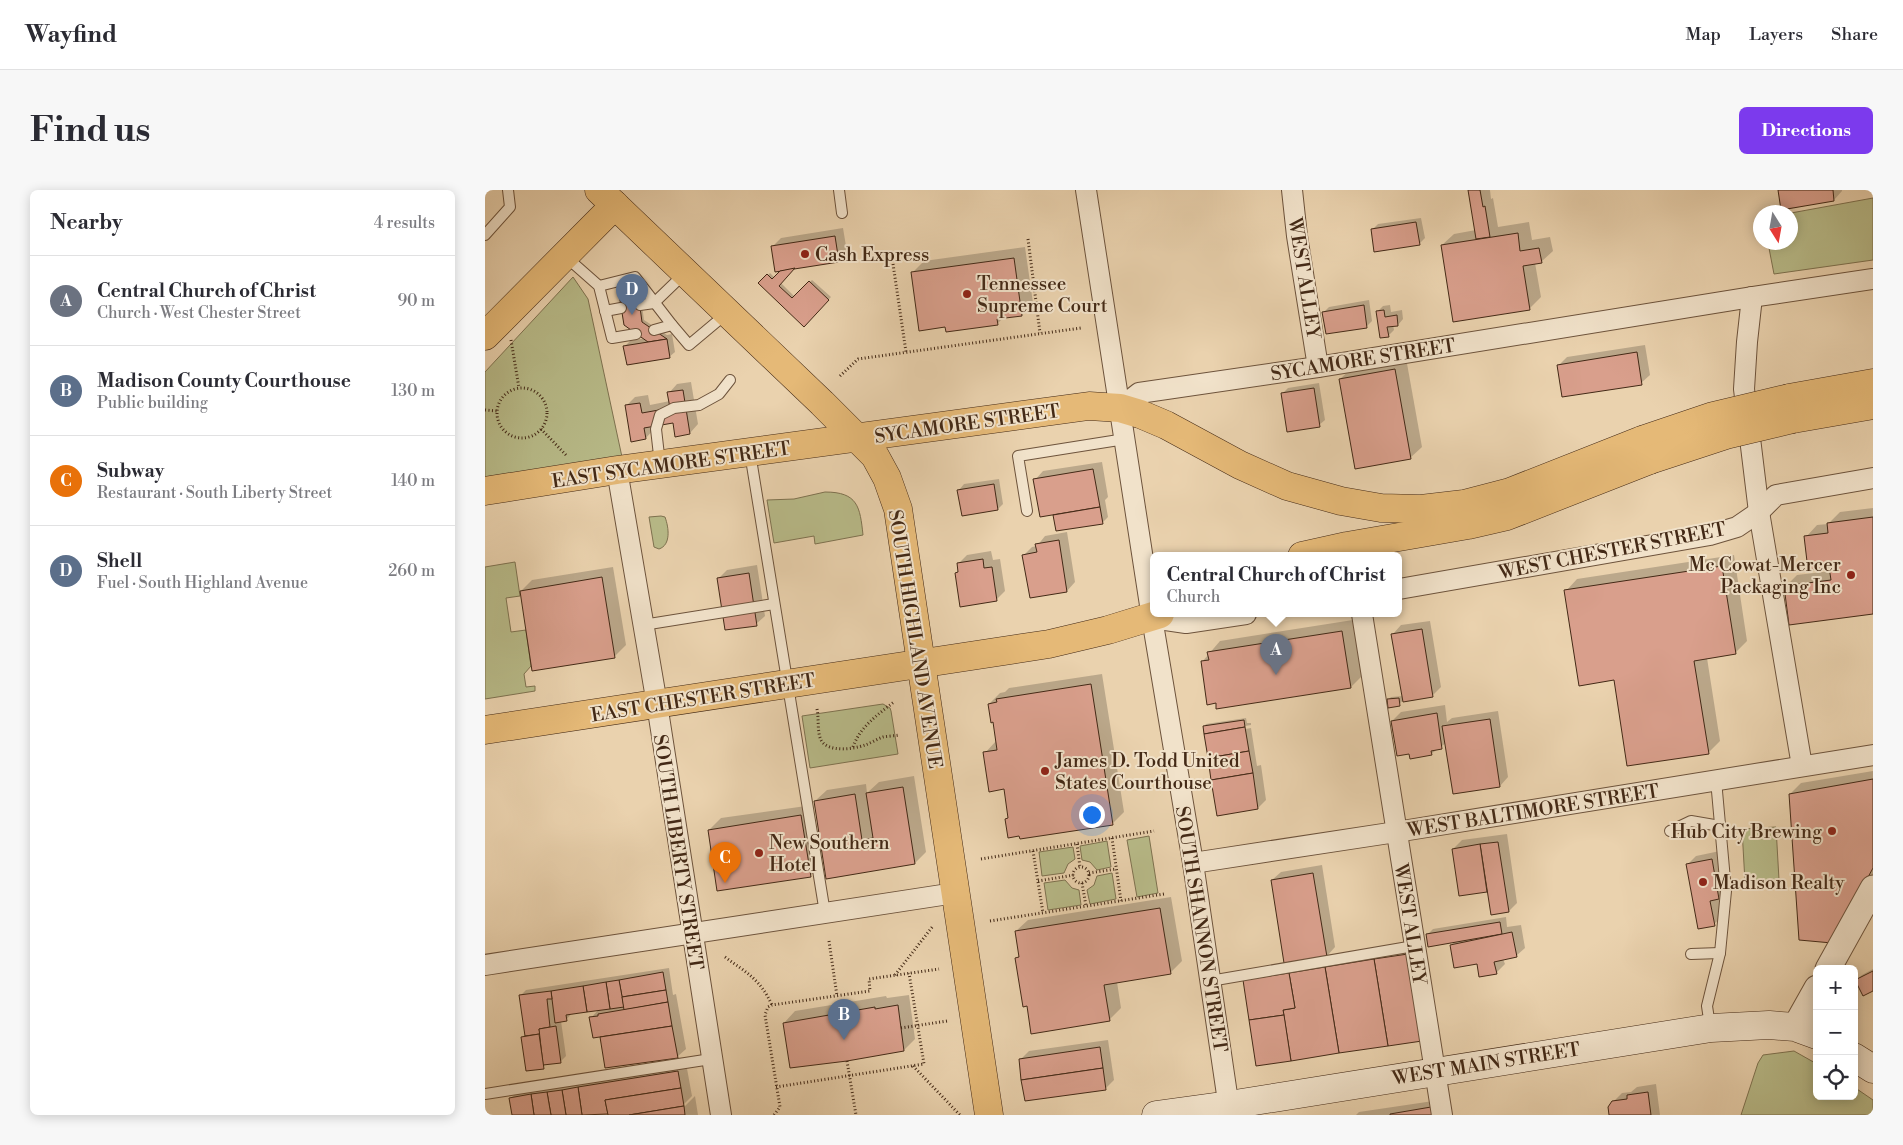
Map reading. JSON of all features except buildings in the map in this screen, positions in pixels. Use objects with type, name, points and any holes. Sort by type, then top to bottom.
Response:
[{"type":"main road","points":[[498,338],[564,256],[607,197]]},
{"type":"main road","name":"SOUTH HIGHLAND AVENUE","points":[[607,197],[858,438],[875,456],[883,471],[898,509],[989,1115]]},
{"type":"main road","points":[[1120,408],[1140,414],[1166,426],[1287,486],[1341,501],[1381,508],[1421,509],[1464,504],[1510,492],[1646,450],[1726,435],[1791,408],[1873,383]]},
{"type":"main road","points":[[1791,408],[1873,405]]},
{"type":"main road","name":"SYCAMORE STREET","points":[[858,438],[1089,406],[1120,408]]},
{"type":"main road","name":"EAST SYCAMORE STREET","points":[[485,491],[617,470],[858,438]]},
{"type":"main road","points":[[1320,552],[1507,516],[1554,499],[1646,450]]},
{"type":"main road","points":[[921,663],[1049,644],[1153,617]]},
{"type":"main road","name":"EAST CHESTER STREET","points":[[485,730],[921,663]]},
{"type":"main road","name":"WEST MAIN STREET","points":[[1155,1115],[1229,1110],[1434,1071],[1711,1028],[1769,1025],[1806,1031]]},
{"type":"main road","points":[[1858,1059],[1873,1069]]},
{"type":"street","name":"SOUTH SHANNON STREET","points":[[1086,190],[1125,439],[1150,582]]},
{"type":"street","name":"WEST ALLEY","points":[[1292,190],[1297,236],[1318,367]]},
{"type":"street","name":"SYCAMORE STREET","points":[[1120,408],[1139,393],[1318,367],[1873,279]]},
{"type":"street","points":[[1752,297],[1744,389],[1759,512],[1802,766]]},
{"type":"street","name":"SOUTH LIBERTY STREET","points":[[617,470],[657,704],[691,934],[721,1115]]},
{"type":"street","name":"WEST CHESTER STREET","points":[[1402,588],[1710,535],[1737,527],[1759,512],[1776,495],[1873,478]]},
{"type":"street","name":"SOUTH SHANNON STREET","points":[[1156,617],[1229,1110]]},
{"type":"street","points":[[1160,617],[1186,623],[1226,617]]},
{"type":"street","name":"WEST ALLEY","points":[[1362,617],[1442,1115]]},
{"type":"street","name":"WEST BALTIMORE STREET","points":[[1193,862],[1396,832],[1873,755]]},
{"type":"street","points":[[1830,965],[1873,888]]},
{"type":"street","points":[[485,965],[955,893]]},
{"type":"street","points":[[1806,1031],[1813,1004]]},
{"type":"lane","points":[[485,234],[510,207],[508,190]]},
{"type":"lane","points":[[839,190],[842,213]]},
{"type":"lane","points":[[564,256],[599,286],[612,338],[636,334]]},
{"type":"lane","points":[[640,305],[654,303],[685,273]]},
{"type":"lane","points":[[599,286],[635,277],[689,345],[727,313]]},
{"type":"lane","points":[[605,311],[621,308]]},
{"type":"lane","points":[[654,330],[672,325]]},
{"type":"lane","points":[[660,464],[655,429],[660,415],[674,408],[699,405],[719,394],[729,380]]},
{"type":"lane","points":[[1027,511],[1018,456],[1125,439]]},
{"type":"lane","points":[[750,452],[825,913]]},
{"type":"lane","points":[[643,625],[774,604]]},
{"type":"lane","points":[[1711,1028],[1707,1006],[1720,953],[1726,891],[1716,780]]},
{"type":"lane","points":[[1670,831],[1691,821],[1720,826]]},
{"type":"lane","points":[[1211,981],[1415,946]]},
{"type":"lane","points":[[1691,954],[1720,953]]},
{"type":"lane","points":[[485,1094],[711,1059]]},
{"type":"path","points":[[1027,239],[1040,333]]},
{"type":"path","points":[[892,258],[906,352]]},
{"type":"path","points":[[840,376],[858,359],[1081,328]]},
{"type":"path","points":[[498,338],[519,388]]},
{"type":"path","points":[[519,388],[532,390],[544,400],[547,416],[541,429],[533,435],[526,438],[517,438],[503,429],[498,422],[497,411],[502,397],[519,388]]},
{"type":"path","points":[[485,410],[497,411]]},
{"type":"path","points":[[541,429],[569,458]]},
{"type":"path","points":[[853,747],[855,740],[869,722],[893,702]]},
{"type":"path","points":[[817,709],[822,741],[827,746],[837,748],[853,747],[864,745],[883,737],[899,735]]},
{"type":"path","points":[[981,859],[1154,832]]},
{"type":"path","points":[[1112,838],[1121,901]]},
{"type":"path","points":[[1077,844],[1080,867]]},
{"type":"path","points":[[1033,851],[1043,913]]},
{"type":"path","points":[[1080,867],[1086,869],[1089,873]]},
{"type":"path","points":[[1080,867],[1075,870],[1074,875],[1077,882],[1082,883]]},
{"type":"path","points":[[1089,873],[1116,869]]},
{"type":"path","points":[[1082,883],[1087,880],[1089,873]]},
{"type":"path","points":[[1038,881],[1074,875]]},
{"type":"path","points":[[1082,883],[1086,906]]},
{"type":"path","points":[[990,921],[1164,894]]},
{"type":"path","points":[[894,976],[933,926]]},
{"type":"path","points":[[829,942],[837,996]]},
{"type":"path","points":[[725,957],[760,983],[772,1005]]},
{"type":"path","points":[[774,1115],[780,1107],[765,1015],[768,1007],[870,991],[869,979],[939,969]]},
{"type":"path","points":[[776,1087],[924,1064],[909,973]]},
{"type":"path","points":[[901,1028],[947,1021]]},
{"type":"path","points":[[847,1061],[856,1115]]},
{"type":"path","points":[[913,1066],[960,1115]]},
{"type":"green space","points":[[1873,198],[1873,260],[1774,274],[1769,250],[1798,250],[1798,212]]},
{"type":"green space","points":[[573,277],[588,299],[622,457],[485,477],[485,372]]},
{"type":"green space","points":[[825,492],[851,498],[858,509],[863,535],[815,544],[814,536],[774,543],[767,500],[794,499]]},
{"type":"green space","points":[[649,517],[665,517],[668,536],[666,544],[659,549],[654,547]]},
{"type":"green space","points":[[515,562],[520,596],[506,598],[511,632],[526,630],[531,666],[524,674],[526,687],[535,686],[535,691],[485,699],[485,567]]},
{"type":"green space","points":[[883,704],[890,708],[891,711],[898,754],[810,768],[802,716]]},
{"type":"green space","points":[[1776,827],[1779,880],[1745,882],[1742,829]]},
{"type":"green space","points":[[1149,836],[1158,893],[1137,897],[1127,840]]},
{"type":"green space","points":[[1107,841],[1111,867],[1097,870],[1090,862],[1082,860],[1080,846]]},
{"type":"green space","points":[[1073,847],[1075,859],[1068,864],[1064,873],[1042,876],[1039,852]]},
{"type":"green space","points":[[1112,873],[1116,899],[1090,904],[1087,890],[1094,885],[1097,876]]},
{"type":"green space","points":[[1065,880],[1072,888],[1079,890],[1081,905],[1048,910],[1044,883]]},
{"type":"green space","points":[[1794,1051],[1813,1062],[1813,1100],[1858,1100],[1858,1090],[1873,1100],[1873,1115],[1741,1115],[1758,1063],[1763,1055]]},
{"type":"place","name":"Cash Express","points":[[805,254]]},
{"type":"place","name":"Tennessee Supreme Court","points":[[967,294]]},
{"type":"place","name":"Shell","points":[[632,315]]},
{"type":"place","name":"Mc Cowat-Mercer Packaging Inc","points":[[1851,575]]},
{"type":"place","name":"Central Church of Christ","points":[[1276,675]]},
{"type":"place","name":"James D. Todd United States Courthouse","points":[[1045,771]]},
{"type":"place","name":"Hub City Brewing","points":[[1832,831]]},
{"type":"place","name":"New Southern Hotel","points":[[759,853]]},
{"type":"place","name":"Madison Realty","points":[[1703,882]]},
{"type":"place","name":"Subway","points":[[725,883]]},
{"type":"place","name":"Madison County Courthouse","points":[[844,1040]]}]
